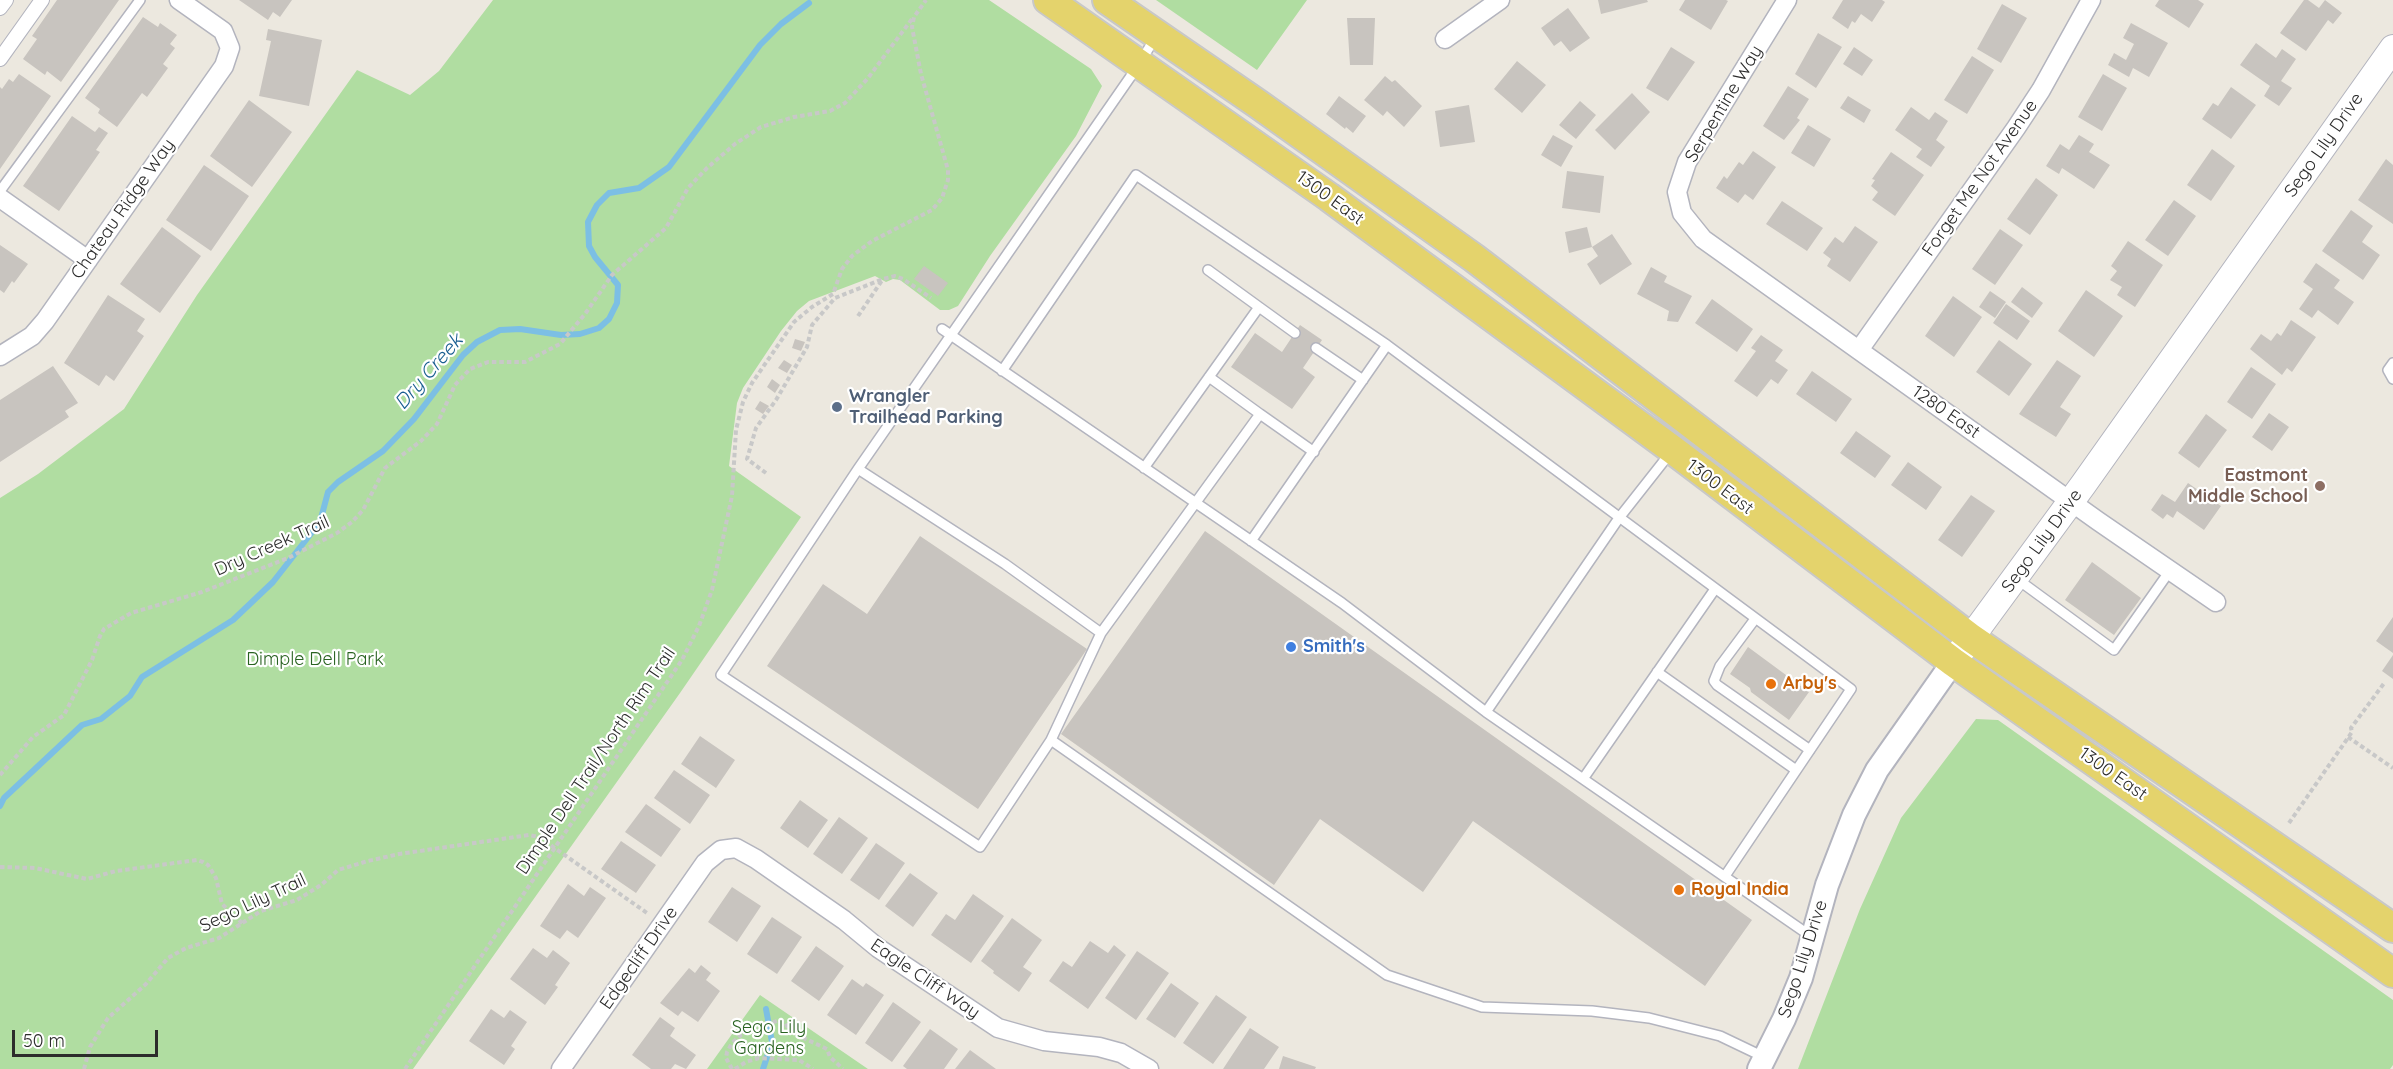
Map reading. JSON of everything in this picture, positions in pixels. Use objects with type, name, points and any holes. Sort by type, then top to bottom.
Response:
[{"type":"main road","name":"1300 East","points":[[1048,0],[1329,197],[1672,450],[1953,662],[2393,973]]},
{"type":"main road","name":"1300 East","points":[[1107,0],[1474,258],[1971,638],[2393,928]]},
{"type":"main road","name":"Sego Lily Drive","points":[[1953,662],[2071,502],[2393,48]]},
{"type":"main road","points":[[1672,450],[1695,449],[1742,484],[1762,493],[1789,498]]},
{"type":"street","points":[[0,8],[6,0]]},
{"type":"street","points":[[0,59],[42,0]]},
{"type":"street","name":"Chateau Ridge Way","points":[[0,356],[32,336],[224,66],[230,48],[223,31],[179,0]]},
{"type":"street","points":[[1445,39],[1500,0]]},
{"type":"street","name":"Serpentine Way","points":[[1682,213],[1677,192],[1687,162],[1787,0]]},
{"type":"street","name":"Forget Me Not Avenue","points":[[1859,350],[2016,128],[2046,81],[2091,0]]},
{"type":"street","points":[[0,198],[88,260]]},
{"type":"street","name":"1280 East","points":[[1682,213],[1703,239],[2169,572],[2216,602]]},
{"type":"street","name":"Sego Lily Drive","points":[[1763,1063],[1801,978],[1827,885],[1854,815],[1877,770],[1953,662]]},
{"type":"street","name":"Eagle Cliff Way","points":[[720,850],[736,849],[756,859],[844,920],[878,948],[998,1028],[1044,1041],[1099,1047],[1121,1053],[1149,1069]]},
{"type":"street","name":"Edgecliff Drive","points":[[561,1069],[705,863],[720,850]]},
{"type":"lane","points":[[0,190],[140,0]]},
{"type":"lane","points":[[1157,34],[1140,63],[946,332],[721,675],[980,847],[1051,740],[1101,633],[1260,414]]},
{"type":"lane","points":[[1002,370],[1136,175],[1387,345],[1851,689],[1725,876]]},
{"type":"lane","points":[[1208,270],[1295,333]]},
{"type":"lane","points":[[1144,468],[1259,307]]},
{"type":"lane","points":[[946,332],[1342,603],[1486,712],[1813,938]]},
{"type":"lane","points":[[1251,541],[1387,345]]},
{"type":"lane","points":[[1316,348],[1363,380]]},
{"type":"lane","points":[[2393,363],[2388,370],[2393,379]]},
{"type":"lane","points":[[1209,377],[1314,452]]},
{"type":"lane","points":[[1486,712],[1619,518],[1672,450]]},
{"type":"lane","points":[[858,469],[1005,564],[1101,633]]},
{"type":"lane","points":[[2015,578],[2114,650],[2169,572]]},
{"type":"lane","points":[[1583,779],[1715,589]]},
{"type":"lane","points":[[1755,619],[1720,666],[1714,681],[1810,750]]},
{"type":"lane","points":[[1657,672],[1796,770]]},
{"type":"lane","points":[[1051,740],[1387,975],[1482,1007],[1592,1011],[1649,1018],[1720,1036],[1763,1063]]},
{"type":"path","points":[[766,473],[747,459],[756,428],[776,400],[807,347],[812,326],[835,296],[843,269],[852,256],[872,242],[932,210],[945,190],[947,161],[921,74],[913,37],[914,17],[926,0]]},
{"type":"path","name":"Dry Creek Trail","points":[[0,775],[33,737],[64,715],[92,660],[104,629],[131,614],[202,592],[288,558],[352,522],[363,510],[385,468],[421,441],[437,423],[455,385],[470,369],[488,362],[525,362],[560,344],[585,314],[612,275],[666,228],[687,188],[713,162],[761,127],[794,117],[830,111],[845,103],[868,78],[914,17]]},
{"type":"path","points":[[858,316],[883,279],[892,276],[901,278],[931,298]]},
{"type":"path","name":"Dimple Dell Trail/North Rim Trail","points":[[405,1069],[673,675],[699,626],[712,590],[728,519],[732,496],[736,430],[746,394],[794,322],[812,307],[883,279]]},
{"type":"path","points":[[2289,823],[2352,732],[2351,728],[2385,682]]},
{"type":"path","points":[[2348,737],[2393,768]]},
{"type":"path","name":"Sego Lily Trail","points":[[84,1069],[90,1047],[108,1018],[146,984],[168,958],[186,948],[219,938],[261,911],[297,900],[310,893],[338,870],[368,861],[399,854],[529,835],[539,837],[662,924]]},
{"type":"path","points":[[0,867],[35,868],[92,879],[116,871],[197,860],[208,865],[216,878],[222,904],[243,924]]},
{"type":"path","points":[[813,1069],[799,1060],[759,1058],[734,1069],[726,1058],[729,1047],[741,1035],[772,1021],[782,1020],[795,1034],[827,1049],[843,1069]]},
{"type":"path","points":[[833,1069],[834,1060]]},
{"type":"green space","name":"Dimple Dell Park","points":[[493,0],[989,0],[1091,69],[1102,86],[1076,136],[990,256],[958,306],[949,310],[940,310],[900,280],[893,279],[886,282],[875,276],[809,301],[797,311],[781,331],[743,388],[737,403],[729,466],[801,517],[680,693],[413,1069],[0,1069],[0,498],[38,474],[124,409],[197,295],[357,70],[410,95],[439,71]]},
{"type":"green space","points":[[1156,0],[1307,0],[1257,70]]},
{"type":"green space","points":[[1976,719],[1998,720],[2393,1000],[2393,1065],[2390,1069],[1798,1069],[1860,909],[1901,818]]},
{"type":"green space","name":"Sego Lily Gardens","points":[[760,995],[868,1069],[707,1069]]},
{"type":"building","points":[[57,0],[119,0],[61,82],[47,71],[45,75],[23,59],[37,39],[32,36]]},
{"type":"building","points":[[239,0],[292,0],[280,17],[273,12],[268,20]]},
{"type":"building","points":[[1598,0],[1647,0],[1648,2],[1601,14]]},
{"type":"building","points":[[1685,0],[1728,1],[1711,30],[1679,10]]},
{"type":"building","points":[[1843,0],[1882,0],[1885,2],[1872,22],[1861,14],[1855,23],[1852,21],[1848,29],[1832,18]]},
{"type":"building","points":[[2159,0],[2198,0],[2204,4],[2189,28],[2155,6]]},
{"type":"building","points":[[2304,0],[2308,0],[2319,8],[2325,0],[2342,13],[2333,24],[2328,20],[2306,51],[2280,33]]},
{"type":"building","points":[[2002,4],[2027,18],[2001,63],[1977,49]]},
{"type":"building","points":[[1568,8],[1590,38],[1570,52],[1561,41],[1554,46],[1541,28]]},
{"type":"building","points":[[143,17],[158,27],[160,23],[177,35],[170,44],[175,48],[163,64],[168,68],[147,97],[142,93],[117,127],[98,113],[100,109],[85,98]]},
{"type":"building","points":[[1347,18],[1375,18],[1373,65],[1350,65]]},
{"type":"building","points":[[2131,23],[2168,43],[2149,77],[2133,68],[2129,77],[2108,65],[2114,53],[2126,60],[2134,44],[2123,38]]},
{"type":"building","points":[[268,29],[322,40],[309,106],[259,96],[271,41],[266,40]]},
{"type":"building","points":[[1818,33],[1842,47],[1816,88],[1795,74]]},
{"type":"building","points":[[2256,43],[2276,58],[2282,49],[2296,59],[2281,81],[2292,88],[2279,106],[2264,96],[2270,86],[2240,65]]},
{"type":"building","points":[[1671,47],[1695,62],[1668,101],[1646,88]]},
{"type":"building","points":[[1854,47],[1873,60],[1862,76],[1843,64]]},
{"type":"building","points":[[1972,56],[1994,70],[1967,114],[1944,100]]},
{"type":"building","points":[[1517,61],[1546,85],[1522,113],[1494,89]]},
{"type":"building","points":[[19,74],[51,96],[0,169],[0,87],[2,89],[9,79],[13,82]]},
{"type":"building","points":[[2103,74],[2127,88],[2102,131],[2078,117]]},
{"type":"building","points":[[1385,76],[1392,82],[1395,80],[1422,106],[1404,127],[1387,111],[1383,116],[1364,100]]},
{"type":"building","points":[[1788,86],[1809,99],[1797,118],[1800,120],[1784,140],[1763,126]]},
{"type":"building","points":[[2231,87],[2256,105],[2231,139],[2202,119],[2213,103],[2218,106]]},
{"type":"building","points":[[1632,93],[1650,112],[1615,150],[1595,130]]},
{"type":"building","points":[[1339,96],[1366,116],[1353,133],[1326,114]]},
{"type":"building","points":[[1848,96],[1871,110],[1864,123],[1840,108]]},
{"type":"building","points":[[249,100],[292,132],[252,187],[210,156]]},
{"type":"building","points":[[1580,101],[1596,115],[1576,139],[1559,125]]},
{"type":"building","points":[[1469,105],[1475,142],[1440,147],[1435,111]]},
{"type":"building","points":[[1911,107],[1929,120],[1935,112],[1948,121],[1936,140],[1945,147],[1931,167],[1916,157],[1922,149],[1895,130]]},
{"type":"building","points":[[72,116],[95,132],[99,127],[108,133],[96,150],[100,152],[59,211],[23,186]]},
{"type":"building","points":[[1808,125],[1831,139],[1814,167],[1791,153]]},
{"type":"building","points":[[1553,135],[1573,146],[1561,167],[1541,155]]},
{"type":"building","points":[[2079,135],[2094,144],[2089,152],[2110,165],[2094,189],[2062,168],[2059,174],[2046,166],[2060,144],[2069,150]]},
{"type":"building","points":[[2212,149],[2235,166],[2211,201],[2187,185]]},
{"type":"building","points":[[1753,151],[1776,167],[1753,200],[1745,194],[1738,203],[1716,188],[1724,176],[1727,179],[1739,162],[1743,165]]},
{"type":"building","points":[[1891,152],[1924,175],[1895,216],[1872,200],[1878,192],[1871,186],[1875,180],[1872,179]]},
{"type":"building","points":[[2386,159],[2393,165],[2393,224],[2358,200]]},
{"type":"building","points":[[204,165],[249,196],[211,251],[166,220]]},
{"type":"building","points":[[1567,171],[1604,176],[1600,213],[1562,208]]},
{"type":"building","points":[[2036,178],[2058,195],[2030,235],[2007,219]]},
{"type":"building","points":[[2174,200],[2196,216],[2168,256],[2145,240]]},
{"type":"building","points":[[1782,201],[1823,228],[1807,251],[1766,224]]},
{"type":"building","points":[[2351,210],[2373,226],[2362,242],[2380,255],[2363,280],[2322,251]]},
{"type":"building","points":[[1855,226],[1878,242],[1850,282],[1827,266],[1831,259],[1823,253],[1835,237],[1843,243]]},
{"type":"building","points":[[162,227],[201,256],[160,313],[120,284]]},
{"type":"building","points":[[1587,227],[1592,247],[1569,253],[1565,232]]},
{"type":"building","points":[[2000,229],[2023,245],[1995,285],[1972,269]]},
{"type":"building","points":[[1612,234],[1632,264],[1600,285],[1587,264],[1598,256],[1592,247]]},
{"type":"building","points":[[2128,241],[2163,265],[2135,307],[2117,295],[2122,287],[2110,280],[2117,271],[2111,266]]},
{"type":"building","points":[[0,245],[28,264],[4,293],[0,290]]},
{"type":"building","points":[[2316,263],[2340,280],[2334,288],[2354,302],[2338,325],[2318,310],[2312,318],[2299,309],[2313,289],[2303,282]]},
{"type":"building","points":[[924,266],[948,283],[938,296],[914,279]]},
{"type":"building","points":[[1651,267],[1667,276],[1664,282],[1692,296],[1678,322],[1667,321],[1669,311],[1637,294]]},
{"type":"building","points":[[2022,287],[2043,303],[2032,318],[2011,302]]},
{"type":"building","points":[[2086,290],[2123,316],[2094,357],[2058,331]]},
{"type":"building","points":[[1990,291],[2006,302],[1995,318],[1979,307]]},
{"type":"building","points":[[108,295],[145,319],[137,331],[144,336],[114,381],[106,375],[99,386],[64,363]]},
{"type":"building","points":[[1953,296],[1982,317],[1954,357],[1925,336]]},
{"type":"building","points":[[1712,299],[1753,329],[1737,352],[1695,323]]},
{"type":"building","points":[[2006,304],[2030,321],[2017,340],[1993,323]]},
{"type":"building","points":[[2291,320],[2316,337],[2292,372],[2287,368],[2282,375],[2250,349],[2261,334],[2271,341],[2277,333],[2281,336]]},
{"type":"building","points":[[1300,325],[1322,340],[1303,368],[1315,377],[1292,409],[1231,367],[1255,333],[1282,352]]},
{"type":"building","points":[[1761,335],[1783,350],[1775,361],[1788,370],[1778,384],[1771,379],[1757,397],[1734,381],[1756,351],[1751,348]]},
{"type":"building","points":[[795,339],[805,342],[801,351],[792,348]]},
{"type":"building","points":[[1999,340],[2032,364],[2009,396],[1976,372]]},
{"type":"building","points":[[784,360],[792,365],[787,373],[778,368]]},
{"type":"building","points":[[2057,360],[2081,376],[2060,407],[2071,414],[2056,437],[2019,414]]},
{"type":"building","points":[[53,366],[78,403],[65,411],[69,417],[0,462],[0,400]]},
{"type":"building","points":[[2251,367],[2276,384],[2252,419],[2227,402]]},
{"type":"building","points":[[1812,371],[1852,399],[1836,422],[1796,394]]},
{"type":"building","points":[[772,379],[780,385],[775,393],[767,387]]},
{"type":"building","points":[[760,401],[769,406],[763,414],[755,409]]},
{"type":"building","points":[[2269,413],[2289,427],[2272,451],[2252,437]]},
{"type":"building","points":[[2206,414],[2227,430],[2199,468],[2178,453]]},
{"type":"building","points":[[1856,431],[1891,456],[1875,478],[1840,453]]},
{"type":"building","points":[[1908,462],[1942,487],[1926,510],[1891,485]]},
{"type":"building","points":[[2188,483],[2221,506],[2204,530],[2177,511],[2173,518],[2167,514],[2163,519],[2151,510],[2162,494],[2175,502]]},
{"type":"building","points":[[1971,495],[1995,511],[1962,557],[1938,540]]},
{"type":"building","points":[[1205,531],[1752,920],[1705,986],[1473,821],[1423,892],[1320,819],[1274,885],[1061,734]]},
{"type":"building","points":[[920,536],[1087,649],[978,809],[767,666],[823,584],[867,614]]},
{"type":"building","points":[[2092,562],[2141,598],[2114,635],[2065,600]]},
{"type":"building","points":[[2393,617],[2393,653],[2376,641]]},
{"type":"building","name":"Arby's","points":[[1748,647],[1809,692],[1789,720],[1730,674]]},
{"type":"building","points":[[2393,655],[2393,679],[2382,671]]},
{"type":"building","points":[[700,736],[735,760],[716,788],[681,764]]},
{"type":"building","points":[[674,770],[710,795],[690,824],[654,798]]},
{"type":"building","points":[[800,800],[828,820],[808,848],[780,828]]},
{"type":"building","points":[[646,804],[681,829],[661,857],[625,832]]},
{"type":"building","points":[[839,817],[868,838],[842,874],[813,854]]},
{"type":"building","points":[[621,841],[656,865],[636,893],[601,869]]},
{"type":"building","points":[[876,843],[905,863],[879,900],[850,880]]},
{"type":"building","points":[[910,873],[938,893],[913,927],[885,906]]},
{"type":"building","points":[[568,884],[584,896],[590,887],[606,898],[578,938],[567,930],[560,939],[540,926]]},
{"type":"building","points":[[732,887],[761,906],[737,942],[708,922]]},
{"type":"building","points":[[973,894],[1004,916],[971,963],[931,935],[946,914],[955,920]]},
{"type":"building","points":[[772,917],[802,937],[777,974],[747,954]]},
{"type":"building","points":[[1012,918],[1042,940],[1023,967],[1032,973],[1019,992],[981,961]]},
{"type":"building","points":[[1090,941],[1108,953],[1114,945],[1126,955],[1088,1009],[1049,981],[1063,961],[1072,967]]},
{"type":"building","points":[[816,946],[844,966],[819,1001],[791,981]]},
{"type":"building","points":[[533,948],[547,958],[553,950],[570,963],[555,985],[558,987],[545,1005],[510,979]]},
{"type":"building","points":[[1137,951],[1169,973],[1136,1020],[1105,998]]},
{"type":"building","points":[[701,965],[711,973],[706,980],[720,991],[698,1022],[682,1011],[678,1016],[660,1003],[689,968],[695,973]]},
{"type":"building","points":[[852,979],[863,987],[866,983],[884,995],[856,1035],[827,1015]]},
{"type":"building","points":[[1171,983],[1199,1003],[1175,1038],[1146,1019]]},
{"type":"building","points":[[1216,995],[1247,1017],[1213,1064],[1183,1043]]},
{"type":"building","points":[[893,1002],[921,1022],[892,1062],[865,1043]]},
{"type":"building","points":[[491,1009],[504,1018],[510,1010],[527,1022],[511,1046],[515,1049],[504,1065],[469,1041]]},
{"type":"building","points":[[660,1017],[675,1028],[670,1036],[696,1055],[686,1069],[675,1064],[671,1069],[651,1069],[632,1055]]},
{"type":"building","points":[[1250,1028],[1279,1047],[1264,1069],[1223,1069]]},
{"type":"building","points":[[930,1029],[958,1049],[944,1069],[907,1069],[903,1066]]},
{"type":"building","points":[[970,1050],[996,1069],[955,1069]]},
{"type":"building","points":[[1283,1056],[1316,1067],[1315,1069],[1279,1069]]},
{"type":"waterway","name":"Dry Creek","points":[[0,806],[4,798],[82,725],[101,719],[130,696],[142,677],[233,620],[273,582],[320,522],[328,492],[338,482],[383,451],[414,419],[463,355],[477,342],[500,330],[520,329],[561,335],[580,334],[599,328],[609,319],[617,303],[618,285],[589,246],[588,222],[597,205],[609,193],[639,188],[669,167],[760,45],[781,24],[809,3]]},
{"type":"waterway","points":[[763,1069],[772,1042],[766,1009]]},
{"type":"place","name":"Wrangler Trailhead Parking","points":[[837,407]]},
{"type":"place","name":"Eastmont Middle School","points":[[2320,486]]},
{"type":"place","name":"Smith's","points":[[1291,647]]},
{"type":"place","name":"Arby's","points":[[1771,684]]},
{"type":"place","name":"Royal India","points":[[1679,890]]}]
